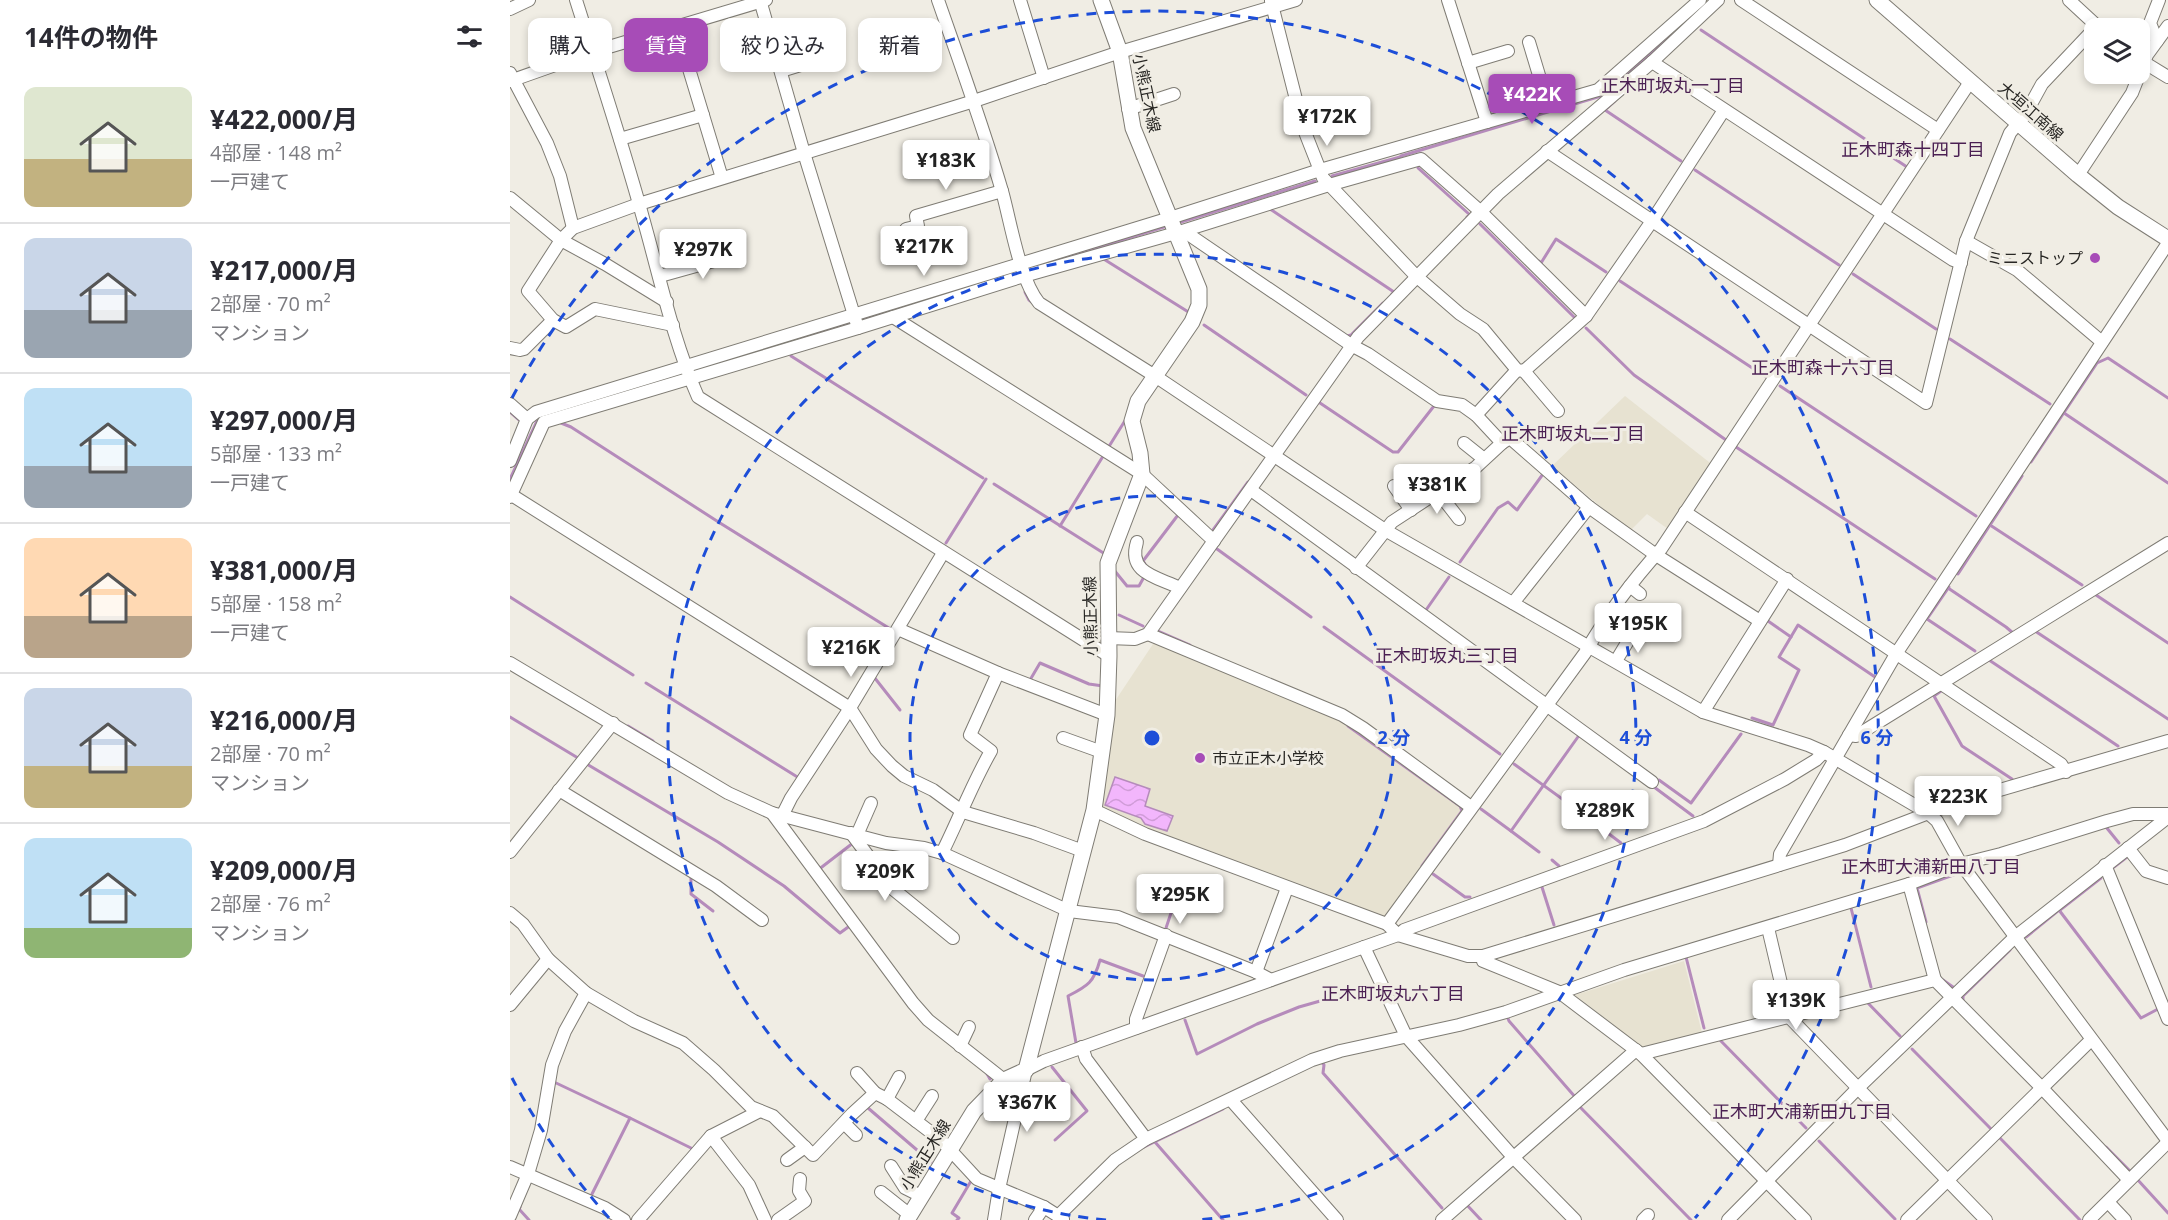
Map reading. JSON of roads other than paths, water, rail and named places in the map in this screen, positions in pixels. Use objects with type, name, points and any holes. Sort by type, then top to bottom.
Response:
[{"type":"main road","name":"小熊正木線","points":[[908,1217],[974,1111],[1004,1080],[1026,1070],[1094,810],[1107,715],[1108,563],[1113,544],[1142,474],[1140,453],[1132,421],[1138,401],[1192,322],[1198,305],[1199,289],[1133,128],[1120,52],[1101,0]]},
{"type":"main road","name":"大垣江南線","points":[[1877,0],[2078,175],[2118,207],[2168,241]]},
{"type":"street","points":[[511,7],[529,0]]},
{"type":"street","points":[[576,0],[582,18]]},
{"type":"street","points":[[938,0],[974,101],[1002,191],[1023,270],[1031,293],[1039,303],[1155,376],[1385,530],[1703,712],[1824,752],[1928,813],[1937,821],[1960,864],[2168,1141],[2089,1220]]},
{"type":"street","points":[[1020,0],[1044,78]]},
{"type":"street","points":[[673,325],[595,309],[566,327],[553,320],[528,291],[561,240],[573,228],[639,204],[974,101],[1272,3],[1296,0]]},
{"type":"street","points":[[1448,0],[1487,122]]},
{"type":"street","points":[[1173,226],[1320,170],[1598,90],[1700,0]]},
{"type":"street","points":[[1742,0],[1938,130]]},
{"type":"street","points":[[2069,0],[2088,18]]},
{"type":"street","points":[[2157,41],[2150,23],[2158,0]]},
{"type":"street","points":[[704,18],[762,1],[767,18]]},
{"type":"street","points":[[1108,638],[1135,639],[1148,633],[1275,456],[1351,345],[1416,276],[1480,211],[1652,62],[1713,2]]},
{"type":"street","points":[[1272,3],[1303,127],[1320,170],[1329,185],[1416,276],[1460,314],[1483,329],[1558,411]]},
{"type":"street","points":[[2150,49],[2168,26]]},
{"type":"street","points":[[1529,42],[1548,105]]},
{"type":"street","points":[[1547,151],[1926,403],[1966,241],[2010,133],[2042,84],[2084,42]]},
{"type":"street","points":[[1468,63],[1508,51]]},
{"type":"street","points":[[2150,60],[2168,77]]},
{"type":"street","points":[[1652,62],[1882,214],[1961,263]]},
{"type":"street","points":[[528,72],[511,77],[547,143],[560,176],[573,228]]},
{"type":"street","points":[[598,72],[673,325],[698,397],[1109,656]]},
{"type":"street","points":[[690,72],[722,178]]},
{"type":"street","points":[[781,72],[858,328]]},
{"type":"street","points":[[1387,924],[1589,646],[1635,590],[1644,566],[1656,555],[1685,512],[1970,82]]},
{"type":"street","points":[[2078,175],[2132,93],[2135,84]]},
{"type":"street","points":[[1128,109],[1173,94]]},
{"type":"street","points":[[1476,415],[1521,370],[1586,316],[1652,221],[1724,110]]},
{"type":"street","points":[[620,139],[703,115]]},
{"type":"street","points":[[510,461],[527,419],[536,412],[854,313],[1023,270],[1173,226],[1421,159],[1480,211],[1586,316]]},
{"type":"street","points":[[906,229],[918,226],[916,216],[1002,191]]},
{"type":"street","points":[[510,198],[561,240],[667,302]]},
{"type":"street","points":[[1173,226],[1437,401],[1462,405],[1476,415],[1502,443]]},
{"type":"street","points":[[1966,241],[2017,270],[2102,342]]},
{"type":"street","points":[[1779,864],[1780,854],[1896,654],[2168,241]]},
{"type":"street","points":[[660,276],[739,254]]},
{"type":"street","points":[[1023,270],[893,317],[544,422],[510,495],[850,708],[876,749],[892,766],[911,780],[933,790],[963,812],[1034,833],[1083,851]]},
{"type":"street","points":[[893,317],[1142,474],[1214,541]]},
{"type":"street","points":[[510,348],[524,349],[553,320]]},
{"type":"street","points":[[510,404],[527,419]]},
{"type":"street","points":[[1356,568],[1392,522],[1438,492],[1510,438],[1589,507],[1656,555],[1761,621]]},
{"type":"street","points":[[1464,443],[1484,459]]},
{"type":"street","points":[[1394,486],[1411,510]]},
{"type":"street","points":[[1251,490],[1652,782]]},
{"type":"street","points":[[1438,492],[1459,519]]},
{"type":"street","points":[[1513,603],[1589,507]]},
{"type":"street","points":[[1685,512],[2061,764],[2066,771]]},
{"type":"street","points":[[1137,542],[1134,558],[1137,565],[1148,574],[1180,588]]},
{"type":"street","points":[[1849,735],[1856,736],[2168,543]]},
{"type":"street","points":[[777,815],[791,798],[850,708],[943,553]]},
{"type":"street","points":[[1703,712],[1787,579]]},
{"type":"street","points":[[898,629],[998,673],[1107,715]]},
{"type":"street","points":[[1616,661],[1634,631]]},
{"type":"street","points":[[1148,633],[1342,715],[1471,807]]},
{"type":"street","points":[[510,663],[728,793],[777,815],[886,843],[942,853],[1069,911],[1118,917],[1271,980]]},
{"type":"street","points":[[942,853],[963,812],[971,788],[991,751],[970,735],[998,673]]},
{"type":"street","points":[[510,852],[613,723]]},
{"type":"street","points":[[1062,738],[1102,752]]},
{"type":"street","points":[[1094,810],[1145,834],[1387,924],[1398,935],[1468,956],[1483,956],[1845,845],[1954,803],[2168,741]]},
{"type":"street","points":[[994,1220],[1026,1070],[1082,1047],[1398,935],[1404,930],[1704,821],[1785,779],[1816,760],[1824,752]]},
{"type":"street","points":[[559,790],[716,886],[762,920]]},
{"type":"street","points":[[854,834],[871,803]]},
{"type":"street","points":[[857,1073],[875,1093],[887,1099],[941,1140],[977,1179],[1044,1207],[1061,1218],[1115,1160],[1146,1138],[1340,1050],[1459,1025],[1506,1012],[1624,970],[1909,884],[1960,864],[2133,814],[2168,815]]},
{"type":"street","points":[[777,815],[913,1003],[928,1020],[1004,1080]]},
{"type":"street","points":[[1728,1220],[1858,1088],[2015,937],[2168,815]]},
{"type":"street","points":[[854,834],[893,889],[953,938]]},
{"type":"street","points":[[2128,848],[2146,871],[2168,878]]},
{"type":"street","points":[[2105,865],[2168,1019]]},
{"type":"street","points":[[1909,884],[1935,980],[2129,1180]]},
{"type":"street","points":[[1256,972],[1287,888]]},
{"type":"street","points":[[510,913],[523,924],[548,959],[586,993],[634,1021],[683,1043],[751,1107],[772,1116],[813,1155],[875,1093]]},
{"type":"street","points":[[1768,928],[1789,1017],[1986,1220]]},
{"type":"street","points":[[1136,1028],[1136,1019],[1166,935]]},
{"type":"street","points":[[1364,947],[1406,1036],[1514,1158],[1575,1220]]},
{"type":"street","points":[[1483,956],[1483,961],[1559,992],[1638,1052],[1805,1220]]},
{"type":"street","points":[[510,1005],[548,959]]},
{"type":"street","points":[[1442,1220],[1638,1052],[1935,980]]},
{"type":"street","points":[[510,1216],[528,1174],[541,1130],[552,1065],[565,1031],[586,993]]},
{"type":"street","points":[[960,1046],[969,1027]]},
{"type":"street","points":[[1907,1220],[2091,1040]]},
{"type":"street","points":[[1082,1047],[1086,1059],[1146,1138]]},
{"type":"street","points":[[887,1099],[899,1077]]},
{"type":"street","points":[[916,1121],[932,1096]]},
{"type":"street","points":[[1231,1100],[1337,1220]]},
{"type":"street","points":[[638,1220],[711,1136],[759,1110]]},
{"type":"street","points":[[844,1123],[855,1135]]},
{"type":"street","points":[[711,1136],[749,1185],[765,1220]]},
{"type":"street","points":[[787,1160],[805,1147]]},
{"type":"street","points":[[891,1166],[905,1188],[921,1196]]},
{"type":"street","points":[[510,1167],[604,1208],[624,1220]]},
{"type":"street","points":[[778,1220],[805,1201],[799,1191],[800,1179]]},
{"type":"street","points":[[881,1192],[908,1217]]},
{"type":"street","points":[[2108,1202],[2126,1220]]},
{"type":"street","points":[[1035,1220],[1044,1207]]},
{"type":"water","points":[[1115,777],[1150,789],[1145,806],[1173,816],[1167,831],[1145,824],[1141,818],[1105,805]]},
{"type":"waterway","points":[[1701,30],[1907,167],[1906,169]]},
{"type":"waterway","points":[[1401,156],[1601,96],[1672,35]]},
{"type":"waterway","points":[[1615,101],[1605,110],[1681,161]]},
{"type":"waterway","points":[[1332,176],[1400,157]]},
{"type":"waterway","points":[[1418,168],[1470,215],[1467,217]]},
{"type":"waterway","points":[[1695,170],[1839,265]]},
{"type":"waterway","points":[[1181,222],[1315,181]]},
{"type":"waterway","points":[[1270,209],[1394,292],[1392,294]]},
{"type":"waterway","points":[[1480,224],[1574,317]]},
{"type":"waterway","points":[[1027,269],[1164,227]]},
{"type":"waterway","points":[[1539,261],[1541,263],[1556,239],[1606,272]]},
{"type":"waterway","points":[[1102,258],[1190,313]]},
{"type":"waterway","points":[[864,318],[1019,271]]},
{"type":"waterway","points":[[1853,274],[1936,329]]},
{"type":"waterway","points":[[1620,281],[1766,377]]},
{"type":"waterway","points":[[1025,292],[1033,303]]},
{"type":"waterway","points":[[1347,336],[1351,335],[1383,303]]},
{"type":"waterway","points":[[801,337],[848,323]]},
{"type":"waterway","points":[[1204,325],[1306,395]]},
{"type":"waterway","points":[[1586,328],[1634,375],[1726,440]]},
{"type":"waterway","points":[[1950,339],[2050,404]]},
{"type":"waterway","points":[[791,356],[983,478]]},
{"type":"waterway","points":[[2031,462],[2097,363],[2108,358],[2168,398]]},
{"type":"waterway","points":[[1780,386],[1976,516]]},
{"type":"waterway","points":[[1320,403],[1393,452],[1398,452],[1434,406]]},
{"type":"waterway","points":[[510,412],[519,420]]},
{"type":"waterway","points":[[2064,413],[2168,483]]},
{"type":"waterway","points":[[510,479],[541,417]]},
{"type":"waterway","points":[[1108,448],[1126,419]]},
{"type":"waterway","points":[[561,423],[571,427],[892,630]]},
{"type":"waterway","points":[[1736,447],[1935,579]]},
{"type":"waterway","points":[[1060,526],[1105,453]]},
{"type":"waterway","points":[[1460,562],[1498,508],[1508,502],[1517,510],[1543,474]]},
{"type":"waterway","points":[[1958,574],[2022,476]]},
{"type":"waterway","points":[[946,543],[986,479]]},
{"type":"waterway","points":[[1213,530],[1248,482]]},
{"type":"waterway","points":[[994,484],[1105,554]]},
{"type":"waterway","points":[[1145,564],[1143,561],[1178,515]]},
{"type":"waterway","points":[[1990,525],[2082,585]]},
{"type":"waterway","points":[[1217,549],[1311,617]]},
{"type":"waterway","points":[[1114,570],[1127,586],[1139,586],[1144,577]]},
{"type":"waterway","points":[[1426,610],[1449,577]]},
{"type":"waterway","points":[[1949,587],[1927,619],[1975,651]]},
{"type":"waterway","points":[[1948,588],[2013,633]]},
{"type":"waterway","points":[[2096,592],[2096,595],[2168,643]]},
{"type":"waterway","points":[[510,597],[633,675]]},
{"type":"waterway","points":[[1119,615],[1143,626]]},
{"type":"waterway","points":[[1768,621],[1791,637]]},
{"type":"waterway","points":[[1752,718],[1773,725],[1799,670],[1779,657],[1798,625],[1875,677]]},
{"type":"waterway","points":[[1324,627],[1500,754]]},
{"type":"waterway","points":[[1158,631],[1190,645]]},
{"type":"waterway","points":[[2035,631],[2168,719]]},
{"type":"waterway","points":[[1989,660],[2118,746]]},
{"type":"waterway","points":[[1030,680],[1040,663],[1089,684],[1103,686]]},
{"type":"waterway","points":[[874,677],[900,710]]},
{"type":"waterway","points":[[646,683],[799,778]]},
{"type":"waterway","points":[[1941,691],[1934,696],[1962,746],[2012,779]]},
{"type":"waterway","points":[[510,717],[578,758]]},
{"type":"waterway","points":[[628,726],[653,741]]},
{"type":"waterway","points":[[1348,726],[1460,806],[1462,811],[1422,866]]},
{"type":"waterway","points":[[1481,809],[1511,831],[1580,734]]},
{"type":"waterway","points":[[1659,780],[1691,803],[1741,734]]},
{"type":"waterway","points":[[585,763],[718,842],[784,886],[840,933],[851,925]]},
{"type":"waterway","points":[[1514,764],[1572,806]]},
{"type":"waterway","points":[[1654,787],[1693,816]]},
{"type":"waterway","points":[[1584,815],[1621,843]]},
{"type":"waterway","points":[[2106,827],[2119,843]]},
{"type":"waterway","points":[[1511,831],[1539,852]]},
{"type":"waterway","points":[[818,870],[853,843]]},
{"type":"waterway","points":[[2114,867],[2127,857]]},
{"type":"waterway","points":[[1552,860],[1559,866]]},
{"type":"waterway","points":[[1433,874],[1465,897],[1470,897]]},
{"type":"waterway","points":[[1926,922],[1917,888],[1956,874]]},
{"type":"waterway","points":[[691,875],[691,894],[713,911]]},
{"type":"waterway","points":[[2060,910],[2101,878]]},
{"type":"waterway","points":[[1159,884],[1178,892],[1166,928]]},
{"type":"waterway","points":[[1541,884],[1554,925]]},
{"type":"waterway","points":[[1851,908],[1871,987]]},
{"type":"waterway","points":[[2026,937],[2059,910],[2141,1018],[2158,1009]]},
{"type":"waterway","points":[[1963,1000],[1963,996],[2010,950]]},
{"type":"waterway","points":[[1686,957],[1704,1028]]},
{"type":"waterway","points":[[1076,1043],[1068,996],[1089,982],[1100,960],[1143,976]]},
{"type":"waterway","points":[[1943,980],[1953,987]]},
{"type":"waterway","points":[[1185,1020],[1197,1054],[1257,1024],[1299,1007],[1373,986]]},
{"type":"waterway","points":[[1865,1000],[1900,1036]]},
{"type":"waterway","points":[[1507,1016],[1576,1098]]},
{"type":"waterway","points":[[1719,1039],[1806,1128]]},
{"type":"waterway","points":[[1912,1049],[1993,1131]]},
{"type":"waterway","points":[[1321,1061],[1324,1065],[1323,1073],[1442,1208]]},
{"type":"waterway","points":[[1052,1067],[1087,1111],[1055,1140]]},
{"type":"waterway","points":[[986,1072],[990,1079]]},
{"type":"waterway","points":[[554,1082],[630,1118],[592,1194]]},
{"type":"waterway","points":[[1579,1106],[1691,1220]]},
{"type":"waterway","points":[[868,1108],[931,1162]]},
{"type":"waterway","points":[[1144,1147],[1223,1109]]},
{"type":"waterway","points":[[630,1118],[693,1149],[695,1147]]},
{"type":"waterway","points":[[1997,1135],[2080,1220]]},
{"type":"waterway","points":[[1819,1141],[1895,1219]]},
{"type":"waterway","points":[[1155,1142],[1223,1220]]},
{"type":"waterway","points":[[2106,1147],[2130,1171]]},
{"type":"waterway","points":[[2137,1179],[2168,1213]]},
{"type":"waterway","points":[[957,1220],[959,1218],[952,1213],[971,1181]]},
{"type":"waterway","points":[[1466,1204],[1481,1220]]},
{"type":"waterway","points":[[520,1207],[519,1209],[529,1220]]},
{"type":"place","name":"ミニストップ","points":[[2095,258]]},
{"type":"place","name":"市立正木小学校","points":[[1200,758]]},
{"type":"district","name":"正木町坂丸一丁目","points":[[1673,85]]},
{"type":"district","name":"正木町森十四丁目","points":[[1913,149]]},
{"type":"district","name":"正木町森十六丁目","points":[[1823,367]]},
{"type":"district","name":"正木町坂丸二丁目","points":[[1573,433]]},
{"type":"district","name":"正木町坂丸三丁目","points":[[1447,655]]},
{"type":"district","name":"正木町大浦新田八丁目","points":[[1931,866]]},
{"type":"district","name":"正木町坂丸六丁目","points":[[1393,993]]},
{"type":"district","name":"正木町大浦新田九丁目","points":[[1802,1111]]}]
